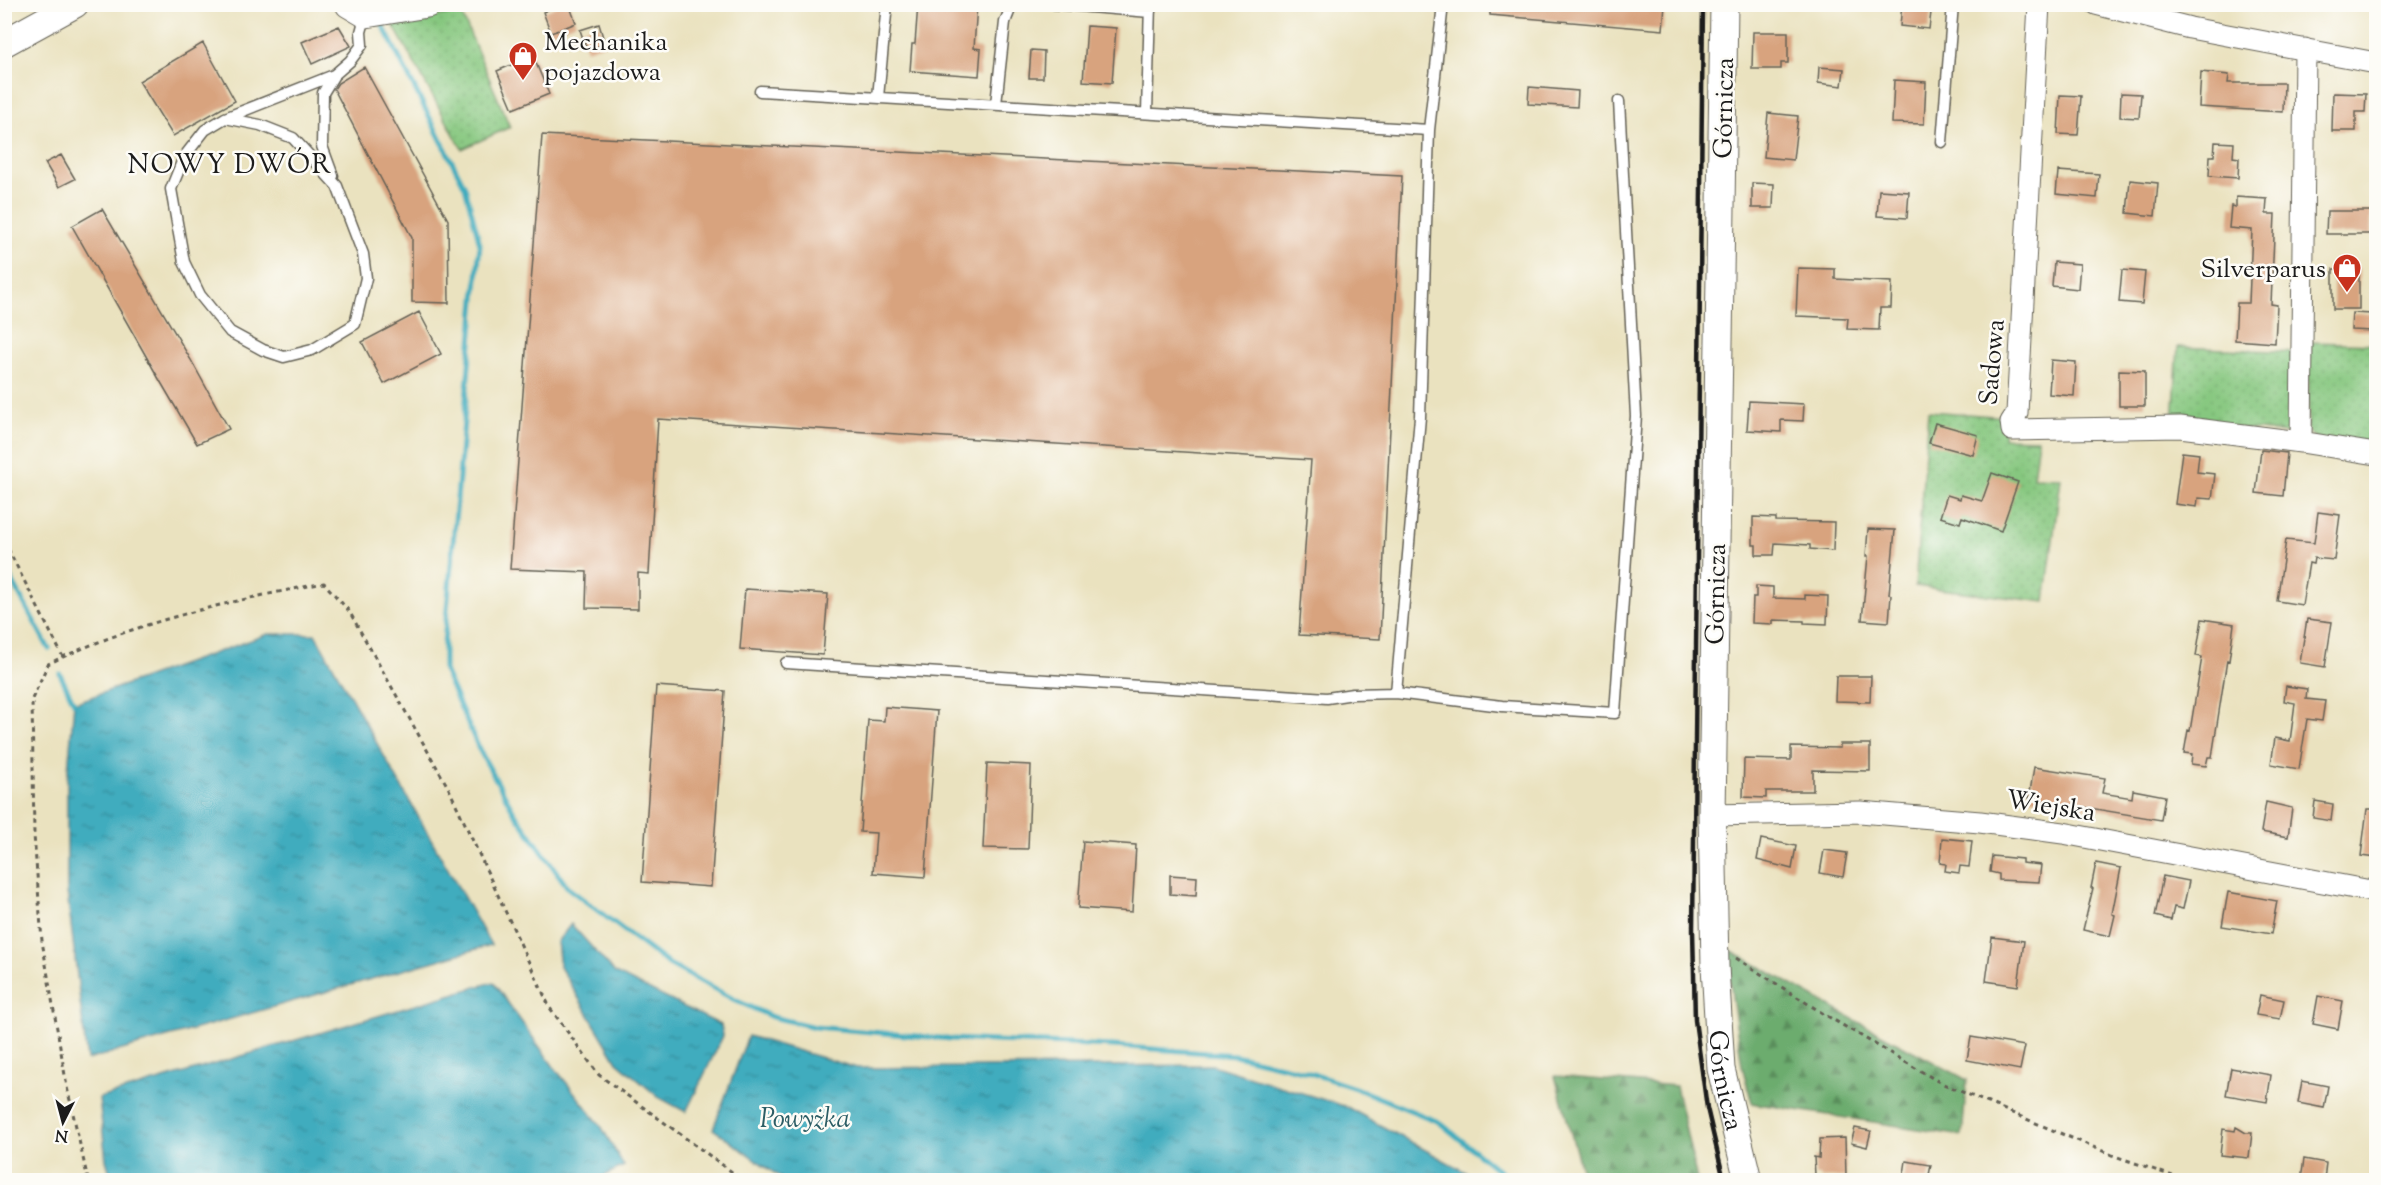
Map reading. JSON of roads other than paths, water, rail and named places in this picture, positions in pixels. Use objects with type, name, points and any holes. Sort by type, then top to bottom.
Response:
[{"type":"street","points":[[4,43],[75,4]]},
{"type":"street","points":[[357,9],[427,4]]},
{"type":"street","name":"Górnicza","points":[[1724,4],[1712,815],[1721,1069],[1748,1180]]},
{"type":"street","name":"Sadowa","points":[[2039,4],[2017,413],[2011,422],[2012,430],[2180,427],[2376,454]]},
{"type":"street","points":[[2096,4],[2190,28],[2376,63]]},
{"type":"street","points":[[2301,442],[2305,49]]},
{"type":"street","name":"Wiejska","points":[[1712,815],[1860,812],[1980,822],[2064,833],[2376,892]]},
{"type":"lane","points":[[878,97],[887,4]]},
{"type":"lane","points":[[996,104],[1005,22],[1011,7],[1024,4]]},
{"type":"lane","points":[[1054,4],[1150,8],[1147,113]]},
{"type":"lane","points":[[1396,693],[1420,417],[1429,130],[1443,4]]},
{"type":"lane","points":[[1942,142],[1953,4]]},
{"type":"lane","points":[[334,75],[324,93],[322,146],[363,254],[366,278],[355,324],[312,350],[284,357],[263,350],[230,332],[200,295],[184,262],[171,189],[184,157],[205,130],[225,118],[334,75],[350,62],[362,45],[357,9]]},
{"type":"lane","points":[[760,91],[1429,130]]},
{"type":"lane","points":[[786,663],[1327,698],[1353,694],[1396,693],[1502,705],[1615,713],[1636,416],[1619,101]]},
{"type":"lane","points":[[225,118],[260,125],[293,138],[337,186]]},
{"type":"water","points":[[268,634],[315,634],[491,945],[87,1060],[67,891],[67,781],[74,703]]},
{"type":"water","points":[[571,924],[615,973],[721,1025],[723,1036],[686,1112],[658,1097],[617,1062],[560,967],[557,942]]},
{"type":"water","points":[[493,982],[554,1067],[601,1126],[624,1166],[596,1180],[112,1180],[106,1160],[99,1098]]},
{"type":"water","name":"Powyżka","points":[[748,1036],[857,1068],[1212,1065],[1347,1107],[1480,1180],[784,1180],[713,1129]]},
{"type":"waterway","points":[[380,20],[465,187],[480,244],[444,643],[444,670],[480,751],[514,812],[568,888],[667,963],[735,1000],[772,1017],[815,1027],[951,1039],[1113,1046],[1235,1055],[1307,1072],[1355,1088],[1439,1122],[1510,1180]]},
{"type":"waterway","points":[[4,566],[49,649]]},
{"type":"waterway","points":[[60,674],[74,703]]},
{"type":"railway","points":[[1703,4],[1693,930],[1695,1020],[1707,1108],[1724,1180]]},
{"type":"place","name":"Mechanika pojazdowa","points":[[523,82]]},
{"type":"place","name":"Silverparus","points":[[2347,294]]},
{"type":"district","name":"NOWY DWÓR","points":[[230,164]]}]
